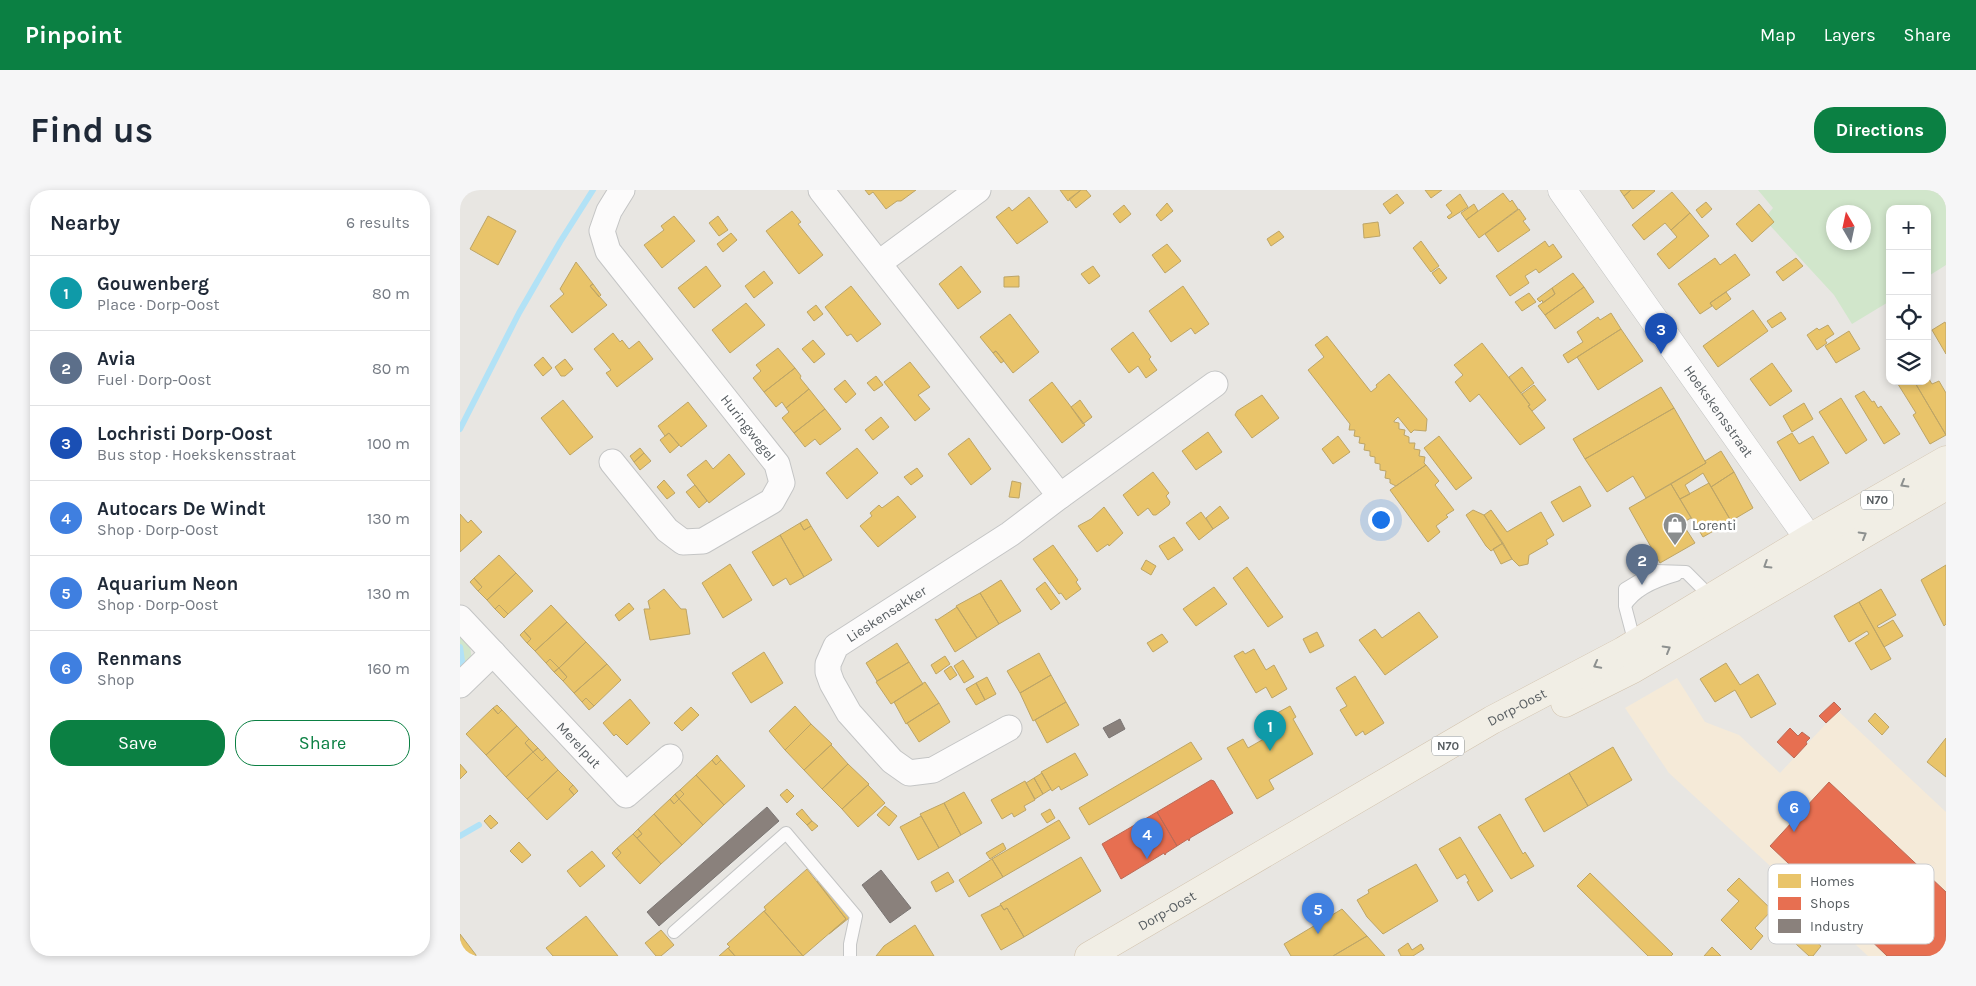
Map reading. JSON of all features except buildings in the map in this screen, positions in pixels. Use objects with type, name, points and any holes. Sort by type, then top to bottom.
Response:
[{"type":"main road","name":"Dorp-Oost","points":[[1122,956],[1631,655],[1815,550],[1946,460]]},
{"type":"main road","name":"Dorp-Oost","points":[[1089,956],[1492,720],[1631,655],[1712,598],[1946,486]]},
{"type":"street","name":"Huringwegel","points":[[612,462],[667,530],[683,542],[703,541],[765,505],[772,500],[782,483],[777,464],[608,250],[602,231],[608,211],[622,190]]},
{"type":"street","points":[[821,190],[1060,496]]},
{"type":"street","points":[[879,264],[978,190]]},
{"type":"street","name":"Hoekskensstraat","points":[[1562,190],[1815,550]]},
{"type":"street","name":"Lieskensakker","points":[[1009,728],[933,770],[909,773],[892,761],[848,713],[832,683],[828,664],[836,646],[1010,534],[1215,384]]},
{"type":"street","name":"Merelput","points":[[460,618],[626,795],[670,757]]},
{"type":"street","points":[[460,685],[493,653]]},
{"type":"lane","points":[[1631,655],[1625,606],[1625,589],[1656,571],[1686,572],[1712,598]]},
{"type":"lane","points":[[674,932],[786,833],[856,916],[850,944],[850,956]]},
{"type":"shaded area","points":[[1677,678],[1705,722],[1739,735],[1780,773],[1838,711],[1946,812],[1946,956],[1868,956],[1855,944],[1934,944],[1934,864],[1768,864],[1669,773],[1625,708]]},
{"type":"green space","points":[[1758,190],[1946,190],[1946,265],[1931,274],[1931,205],[1886,205],[1886,303],[1852,324],[1834,295],[1764,219],[1773,208]]},
{"type":"green space","points":[[460,635],[470,646],[472,661],[460,672]]},
{"type":"waterway","points":[[460,429],[519,313],[593,190]]},
{"type":"waterway","points":[[460,647],[462,661],[460,663]]},
{"type":"waterway","points":[[460,836],[479,825]]},
{"type":"place","name":"Lochristi Dorp-Oost","points":[[1661,354]]},
{"type":"place","name":"Lorenti","points":[[1675,546]]},
{"type":"place","name":"Avia","points":[[1642,585]]},
{"type":"place","name":"Gouwenberg","points":[[1270,751]]},
{"type":"place","name":"Renmans","points":[[1794,832]]},
{"type":"place","name":"Autocars De Windt","points":[[1147,859]]},
{"type":"place","name":"Aquarium Neon","points":[[1318,934]]}]
